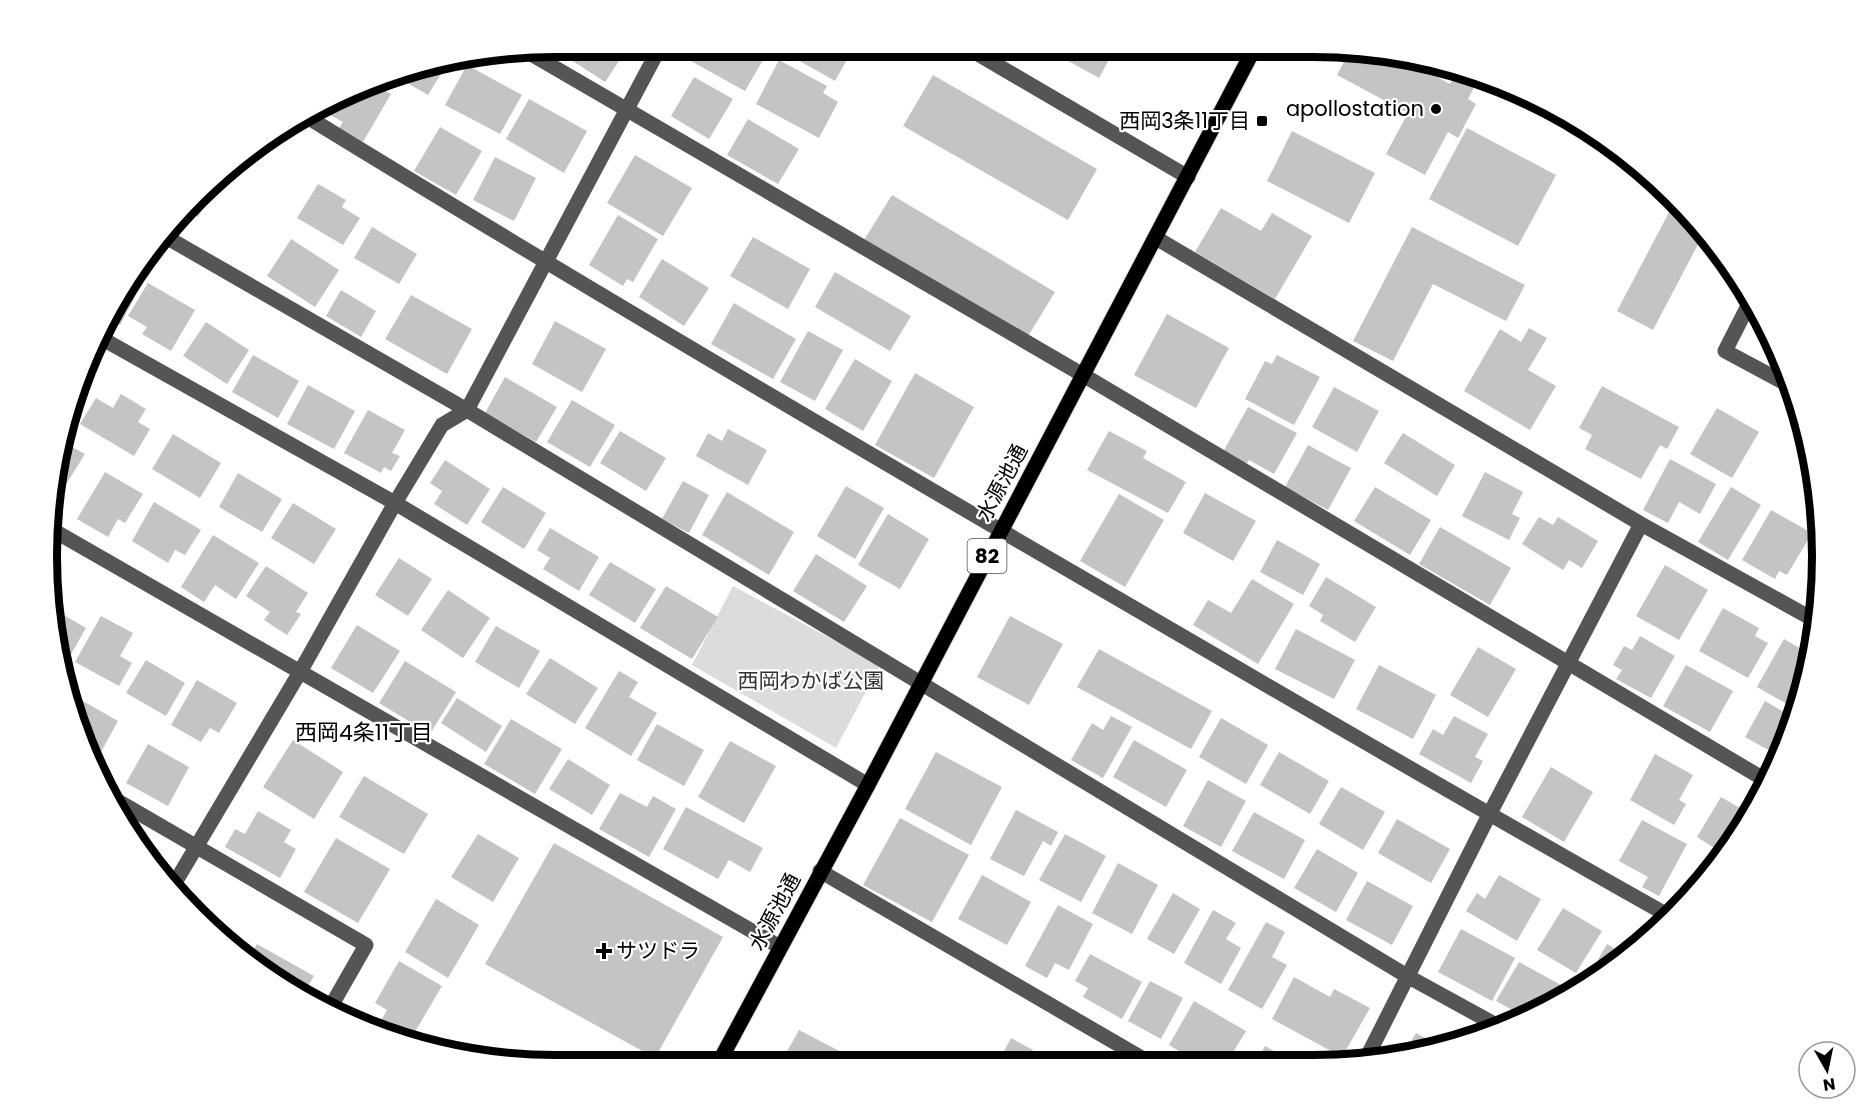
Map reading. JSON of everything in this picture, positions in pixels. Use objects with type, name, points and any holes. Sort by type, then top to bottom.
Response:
[{"type":"main road","name":"水源池通","points":[[723,1055],[1250,57]]},
{"type":"street","points":[[177,880],[442,425],[467,410],[655,57]]},
{"type":"street","points":[[983,57],[1188,177]]},
{"type":"street","points":[[537,58],[1083,375],[1760,778]]},
{"type":"street","points":[[313,120],[544,263],[1489,815],[1662,912]]},
{"type":"street","points":[[1156,238],[1641,524],[1808,617]]},
{"type":"street","points":[[170,240],[467,410],[1407,976],[1491,1022]]},
{"type":"street","points":[[1746,309],[1725,351],[1780,381]]},
{"type":"street","points":[[105,341],[395,503],[868,784]]},
{"type":"street","points":[[1370,1052],[1489,815],[1641,524]]},
{"type":"street","points":[[58,533],[780,947]]},
{"type":"street","points":[[123,804],[366,945],[333,1003]]},
{"type":"street","points":[[820,871],[1137,1055]]},
{"type":"green space","name":"西岡わかば公園","points":[[733,586],[880,665],[836,748],[692,665]]},
{"type":"building","points":[[567,57],[620,57],[605,82]]},
{"type":"building","points":[[684,57],[757,57],[763,60],[745,91]]},
{"type":"building","points":[[793,57],[848,57],[835,81]]},
{"type":"building","points":[[1061,57],[1111,57],[1099,78]]},
{"type":"building","name":"apollostation","points":[[1346,58],[1410,67],[1425,70],[1450,84],[1454,77],[1476,84],[1468,99],[1476,104],[1458,138],[1448,132],[1425,175],[1386,154],[1408,113],[1337,75]]},
{"type":"building","points":[[779,60],[827,86],[823,93],[838,102],[819,138],[756,104]]},
{"type":"building","points":[[468,65],[522,95],[500,134],[445,105]]},
{"type":"building","points":[[443,70],[428,95],[404,81]]},
{"type":"building","points":[[933,75],[1097,169],[1068,220],[903,126]]},
{"type":"building","points":[[694,77],[733,99],[709,139],[671,116]]},
{"type":"building","points":[[381,89],[391,94],[363,142],[339,128],[343,122],[326,113]]},
{"type":"building","points":[[529,99],[587,131],[564,173],[506,139]]},
{"type":"building","points":[[748,119],[799,149],[778,184],[727,155]]},
{"type":"building","points":[[440,127],[482,151],[456,195],[414,171]]},
{"type":"building","points":[[1467,128],[1556,175],[1518,246],[1429,199]]},
{"type":"building","points":[[1292,131],[1375,173],[1349,223],[1267,181]]},
{"type":"building","points":[[635,155],[692,188],[663,236],[607,203]]},
{"type":"building","points":[[495,157],[536,178],[514,221],[473,200]]},
{"type":"building","points":[[318,184],[346,200],[342,207],[360,218],[343,245],[297,218]]},
{"type":"building","points":[[892,195],[1055,292],[1027,338],[864,240]]},
{"type":"building","points":[[208,199],[198,217],[193,214]]},
{"type":"building","points":[[1221,208],[1261,231],[1272,213],[1312,236],[1275,299],[1195,252]]},
{"type":"building","points":[[1671,208],[1700,241],[1653,330],[1617,311]]},
{"type":"building","points":[[618,215],[658,239],[633,282],[627,279],[623,286],[589,265]]},
{"type":"building","points":[[372,227],[417,254],[399,284],[354,258]]},
{"type":"building","points":[[1412,227],[1525,285],[1506,321],[1433,284],[1393,361],[1353,341]]},
{"type":"building","points":[[753,237],[810,269],[788,309],[730,276]]},
{"type":"building","points":[[291,239],[339,270],[315,307],[267,276]]},
{"type":"building","points":[[662,259],[709,288],[684,326],[639,297]]},
{"type":"building","points":[[835,272],[911,316],[890,351],[815,307]]},
{"type":"building","points":[[143,277],[145,278],[120,325],[115,323]]},
{"type":"building","points":[[148,283],[195,310],[171,351],[142,334],[147,327],[128,316]]},
{"type":"building","points":[[341,290],[376,311],[361,337],[326,316]]},
{"type":"building","points":[[411,295],[472,329],[447,374],[385,339]]},
{"type":"building","points":[[734,303],[796,339],[773,379],[711,344]]},
{"type":"building","points":[[1167,314],[1229,348],[1196,408],[1134,375]]},
{"type":"building","points":[[555,321],[606,349],[582,392],[532,364]]},
{"type":"building","points":[[206,322],[249,350],[227,384],[183,356]]},
{"type":"building","points":[[1529,328],[1547,338],[1528,370],[1556,386],[1530,430],[1464,391],[1500,329],[1521,342]]},
{"type":"building","points":[[808,331],[843,350],[815,401],[780,382]]},
{"type":"building","points":[[253,355],[299,381],[278,418],[232,392]]},
{"type":"building","points":[[1277,355],[1320,377],[1294,425],[1245,399],[1265,361],[1272,364]]},
{"type":"building","points":[[855,359],[892,381],[863,431],[825,409]]},
{"type":"building","points":[[915,373],[974,407],[934,478],[875,445]]},
{"type":"building","points":[[505,377],[557,407],[536,442],[485,413]]},
{"type":"building","points":[[308,385],[355,411],[334,449],[287,424]]},
{"type":"building","points":[[1602,386],[1679,427],[1667,449],[1660,445],[1641,479],[1585,449],[1592,435],[1579,428]]},
{"type":"building","points":[[1334,387],[1379,411],[1357,452],[1312,427]]},
{"type":"building","points":[[121,394],[146,409],[138,422],[150,429],[134,456],[80,424],[96,398],[113,408]]},
{"type":"building","points":[[572,400],[615,425],[590,467],[547,442]]},
{"type":"building","points":[[1248,407],[1297,433],[1274,474],[1249,460],[1246,465],[1223,452]]},
{"type":"building","points":[[1717,408],[1759,432],[1732,478],[1690,454]]},
{"type":"building","points":[[368,410],[405,430],[392,453],[400,456],[391,471],[384,467],[381,473],[344,453]]},
{"type":"building","points":[[728,429],[767,450],[748,485],[696,456],[708,433],[722,441]]},
{"type":"building","points":[[620,431],[666,458],[646,491],[600,463]]},
{"type":"building","points":[[1109,431],[1147,451],[1143,458],[1186,482],[1168,513],[1087,470]]},
{"type":"building","points":[[1403,433],[1455,465],[1437,496],[1384,463]]},
{"type":"building","points":[[173,434],[221,463],[200,498],[152,469]]},
{"type":"building","points":[[1308,445],[1351,468],[1328,510],[1285,487]]},
{"type":"building","points":[[70,446],[85,454],[61,490]]},
{"type":"building","points":[[1670,459],[1716,484],[1700,514],[1679,502],[1668,523],[1643,510]]},
{"type":"building","points":[[445,460],[490,489],[467,525],[434,504],[442,491],[430,483]]},
{"type":"building","points":[[105,472],[143,494],[125,523],[118,519],[108,537],[77,519]]},
{"type":"building","points":[[1485,472],[1523,492],[1512,514],[1520,518],[1509,540],[1462,516]]},
{"type":"building","points":[[238,473],[282,499],[262,532],[219,507]]},
{"type":"building","points":[[683,481],[709,495],[689,533],[662,519]]},
{"type":"building","points":[[846,486],[884,508],[855,559],[817,536]]},
{"type":"building","points":[[503,487],[546,513],[524,549],[481,522]]},
{"type":"building","points":[[1375,487],[1431,520],[1410,555],[1354,521]]},
{"type":"building","points":[[1731,487],[1761,505],[1728,560],[1698,542]]},
{"type":"building","points":[[727,492],[794,532],[769,575],[702,535]]},
{"type":"building","points":[[1205,493],[1256,521],[1233,561],[1183,533]]},
{"type":"building","points":[[1119,494],[1164,520],[1125,587],[1080,561]]},
{"type":"building","points":[[154,502],[201,530],[185,555],[175,550],[168,563],[132,541]]},
{"type":"building","points":[[293,503],[336,529],[314,564],[271,538]]},
{"type":"building","points":[[1771,510],[1811,533],[1787,575],[1779,571],[1775,579],[1742,560]]},
{"type":"building","points":[[888,514],[929,539],[900,589],[858,565]]},
{"type":"building","points":[[1539,517],[1553,525],[1558,517],[1598,541],[1582,568],[1569,560],[1563,570],[1522,544]]},
{"type":"building","points":[[1440,527],[1511,568],[1490,605],[1419,564]]},
{"type":"building","points":[[550,528],[599,557],[579,591],[543,569],[550,558],[537,550]]},
{"type":"building","points":[[213,535],[259,563],[236,599],[215,585],[204,602],[181,587]]},
{"type":"building","points":[[1277,540],[1320,564],[1303,595],[1260,572]]},
{"type":"building","points":[[816,554],[867,586],[844,622],[793,591]]},
{"type":"building","points":[[399,558],[432,579],[408,616],[375,595]]},
{"type":"building","points":[[610,562],[656,589],[635,623],[589,595]]},
{"type":"building","points":[[1665,565],[1708,590],[1679,640],[1636,616]]},
{"type":"building","points":[[266,566],[308,593],[296,612],[301,614],[287,635],[264,620],[270,612],[246,596]]},
{"type":"building","points":[[1326,577],[1376,607],[1355,642],[1320,621],[1323,615],[1309,606]]},
{"type":"building","points":[[1252,579],[1294,604],[1258,664],[1193,625],[1208,600],[1231,613]]},
{"type":"building","points":[[666,586],[718,617],[692,659],[640,628]]},
{"type":"building","points":[[448,590],[490,618],[463,658],[421,630]]},
{"type":"building","points":[[1723,608],[1759,628],[1755,636],[1768,643],[1748,678],[1699,651]]},
{"type":"building","points":[[60,613],[86,628],[68,659]]},
{"type":"building","points":[[101,616],[133,633],[120,656],[132,663],[119,686],[75,662]]},
{"type":"building","points":[[1010,616],[1063,644],[1029,705],[977,677]]},
{"type":"building","points":[[357,625],[400,651],[373,693],[331,668]]},
{"type":"building","points":[[496,626],[540,651],[519,688],[475,662]]},
{"type":"building","points":[[1296,629],[1355,660],[1334,699],[1275,669]]},
{"type":"building","points":[[1640,636],[1675,656],[1651,698],[1616,679],[1622,670],[1613,665],[1624,646],[1632,650]]},
{"type":"building","points":[[1784,639],[1803,650],[1789,705],[1757,687]]},
{"type":"building","points":[[1478,647],[1516,669],[1488,717],[1450,695]]},
{"type":"building","points":[[1099,649],[1212,711],[1191,749],[1077,687]]},
{"type":"building","points":[[550,658],[598,688],[575,724],[526,694]]},
{"type":"building","points":[[146,660],[185,683],[166,716],[126,693]]},
{"type":"building","points":[[405,661],[456,692],[430,734],[379,703]]},
{"type":"building","points":[[1379,665],[1436,695],[1413,739],[1356,709]]},
{"type":"building","points":[[1686,665],[1733,691],[1710,732],[1663,706]]},
{"type":"building","points":[[619,671],[638,682],[629,697],[657,713],[631,756],[585,728]]},
{"type":"building","points":[[197,680],[237,703],[219,733],[210,728],[201,742],[171,725]]},
{"type":"building","points":[[457,698],[502,726],[486,752],[441,723]]},
{"type":"building","points":[[81,700],[118,721],[99,756],[83,716],[79,703]]},
{"type":"building","points":[[1765,701],[1787,714],[1772,752],[1745,737]]},
{"type":"building","points":[[1111,716],[1132,727],[1103,778],[1071,760],[1092,723],[1103,730]]},
{"type":"building","points":[[1454,716],[1488,734],[1475,757],[1483,761],[1471,783],[1419,754],[1433,729],[1443,735]]},
{"type":"building","points":[[1221,718],[1268,745],[1246,784],[1199,757]]},
{"type":"building","points":[[511,719],[562,749],[535,794],[484,764]]},
{"type":"building","points":[[657,724],[704,750],[684,786],[637,760]]},
{"type":"building","points":[[293,740],[343,772],[314,819],[263,787]]},
{"type":"building","points":[[1134,740],[1187,770],[1166,807],[1113,777]]},
{"type":"building","points":[[730,741],[776,766],[744,823],[698,797]]},
{"type":"building","points":[[148,744],[189,767],[168,806],[126,783]]},
{"type":"building","points":[[936,752],[1002,787],[971,845],[905,809]]},
{"type":"building","points":[[1279,752],[1329,781],[1310,814],[1260,785]]},
{"type":"building","points":[[1655,754],[1693,775],[1679,800],[1686,804],[1674,825],[1630,800]]},
{"type":"building","points":[[568,759],[610,785],[592,815],[549,789]]},
{"type":"building","points":[[1551,767],[1593,792],[1564,842],[1522,817]]},
{"type":"building","points":[[364,776],[428,814],[404,854],[339,817]]},
{"type":"building","points":[[1208,780],[1246,801],[1221,847],[1183,826]]},
{"type":"building","points":[[1341,787],[1385,812],[1363,850],[1319,824]]},
{"type":"building","points":[[620,793],[647,807],[653,796],[676,809],[649,857],[599,829]]},
{"type":"building","points":[[1721,797],[1743,810],[1717,849],[1697,837]]},
{"type":"building","points":[[686,807],[763,848],[750,872],[729,860],[718,879],[663,849]]},
{"type":"building","points":[[1016,810],[1058,832],[1051,846],[1043,841],[1024,876],[990,859]]},
{"type":"building","points":[[258,811],[291,830],[284,842],[296,849],[280,878],[225,847],[235,829],[245,834]]},
{"type":"building","points":[[1254,812],[1305,840],[1284,879],[1232,851]]},
{"type":"building","points":[[900,818],[969,855],[932,922],[863,885]]},
{"type":"building","points":[[1397,819],[1450,849],[1431,883],[1378,853]]},
{"type":"building","points":[[1642,820],[1687,844],[1659,896],[1642,887],[1648,877],[1619,861]]},
{"type":"building","points":[[478,834],[519,858],[493,902],[451,877]]},
{"type":"building","points":[[1065,834],[1106,856],[1081,902],[1039,880]]},
{"type":"building","points":[[336,838],[390,869],[358,923],[304,892]]},
{"type":"building","name":"サツドラ","points":[[554,843],[723,937],[657,1055],[650,1055],[485,964]]},
{"type":"building","points":[[1317,849],[1358,873],[1336,912],[1294,888]]},
{"type":"building","points":[[1118,863],[1158,885],[1132,934],[1092,913]]},
{"type":"building","points":[[982,875],[1031,902],[1007,945],[958,919]]},
{"type":"building","points":[[1499,875],[1541,899],[1517,941],[1466,911],[1477,893],[1485,899]]},
{"type":"building","points":[[1367,881],[1413,906],[1392,945],[1346,920]]},
{"type":"building","points":[[1173,893],[1200,909],[1174,954],[1147,939]]},
{"type":"building","points":[[436,899],[479,925],[448,978],[405,952]]},
{"type":"building","points":[[1058,905],[1093,924],[1069,970],[1055,963],[1047,978],[1025,966]]},
{"type":"building","points":[[1563,908],[1602,931],[1576,973],[1537,950]]},
{"type":"building","points":[[1213,910],[1236,923],[1226,939],[1241,948],[1221,984],[1184,963]]},
{"type":"building","points":[[1266,922],[1285,932],[1272,957],[1287,965],[1262,1009],[1228,990]]},
{"type":"building","points":[[1461,929],[1515,958],[1492,1001],[1438,972]]},
{"type":"building","points":[[257,944],[314,976],[306,988],[252,952]]},
{"type":"building","points":[[1607,944],[1619,951],[1617,952],[1592,970]]},
{"type":"building","points":[[1090,954],[1142,982],[1122,1019],[1083,997],[1088,988],[1075,981]]},
{"type":"building","points":[[399,961],[442,986],[414,1034],[380,1023],[387,1010],[375,1003]]},
{"type":"building","points":[[1519,962],[1564,987],[1516,1012],[1496,1001]]},
{"type":"building","points":[[1294,977],[1330,997],[1334,989],[1370,1008],[1344,1054],[1337,1054],[1272,1019]]},
{"type":"building","points":[[1150,981],[1183,998],[1161,1039],[1128,1021]]},
{"type":"building","points":[[1194,1001],[1246,1031],[1231,1055],[1176,1055],[1179,1051],[1169,1045]]},
{"type":"building","points":[[799,1030],[845,1054],[844,1055],[785,1055]]},
{"type":"building","points":[[1416,1033],[1430,1041],[1410,1045]]},
{"type":"building","points":[[1011,1038],[1033,1050],[1030,1055],[1002,1055]]},
{"type":"building","points":[[1265,1046],[1281,1055],[1260,1055]]},
{"type":"place","name":"apollostation","points":[[1436,109]]},
{"type":"place","name":"西岡3条11丁目","points":[[1262,121]]},
{"type":"place","name":"サツドラ","points":[[604,951]]},
{"type":"district","name":"西岡4条11丁目","points":[[364,732]]}]
